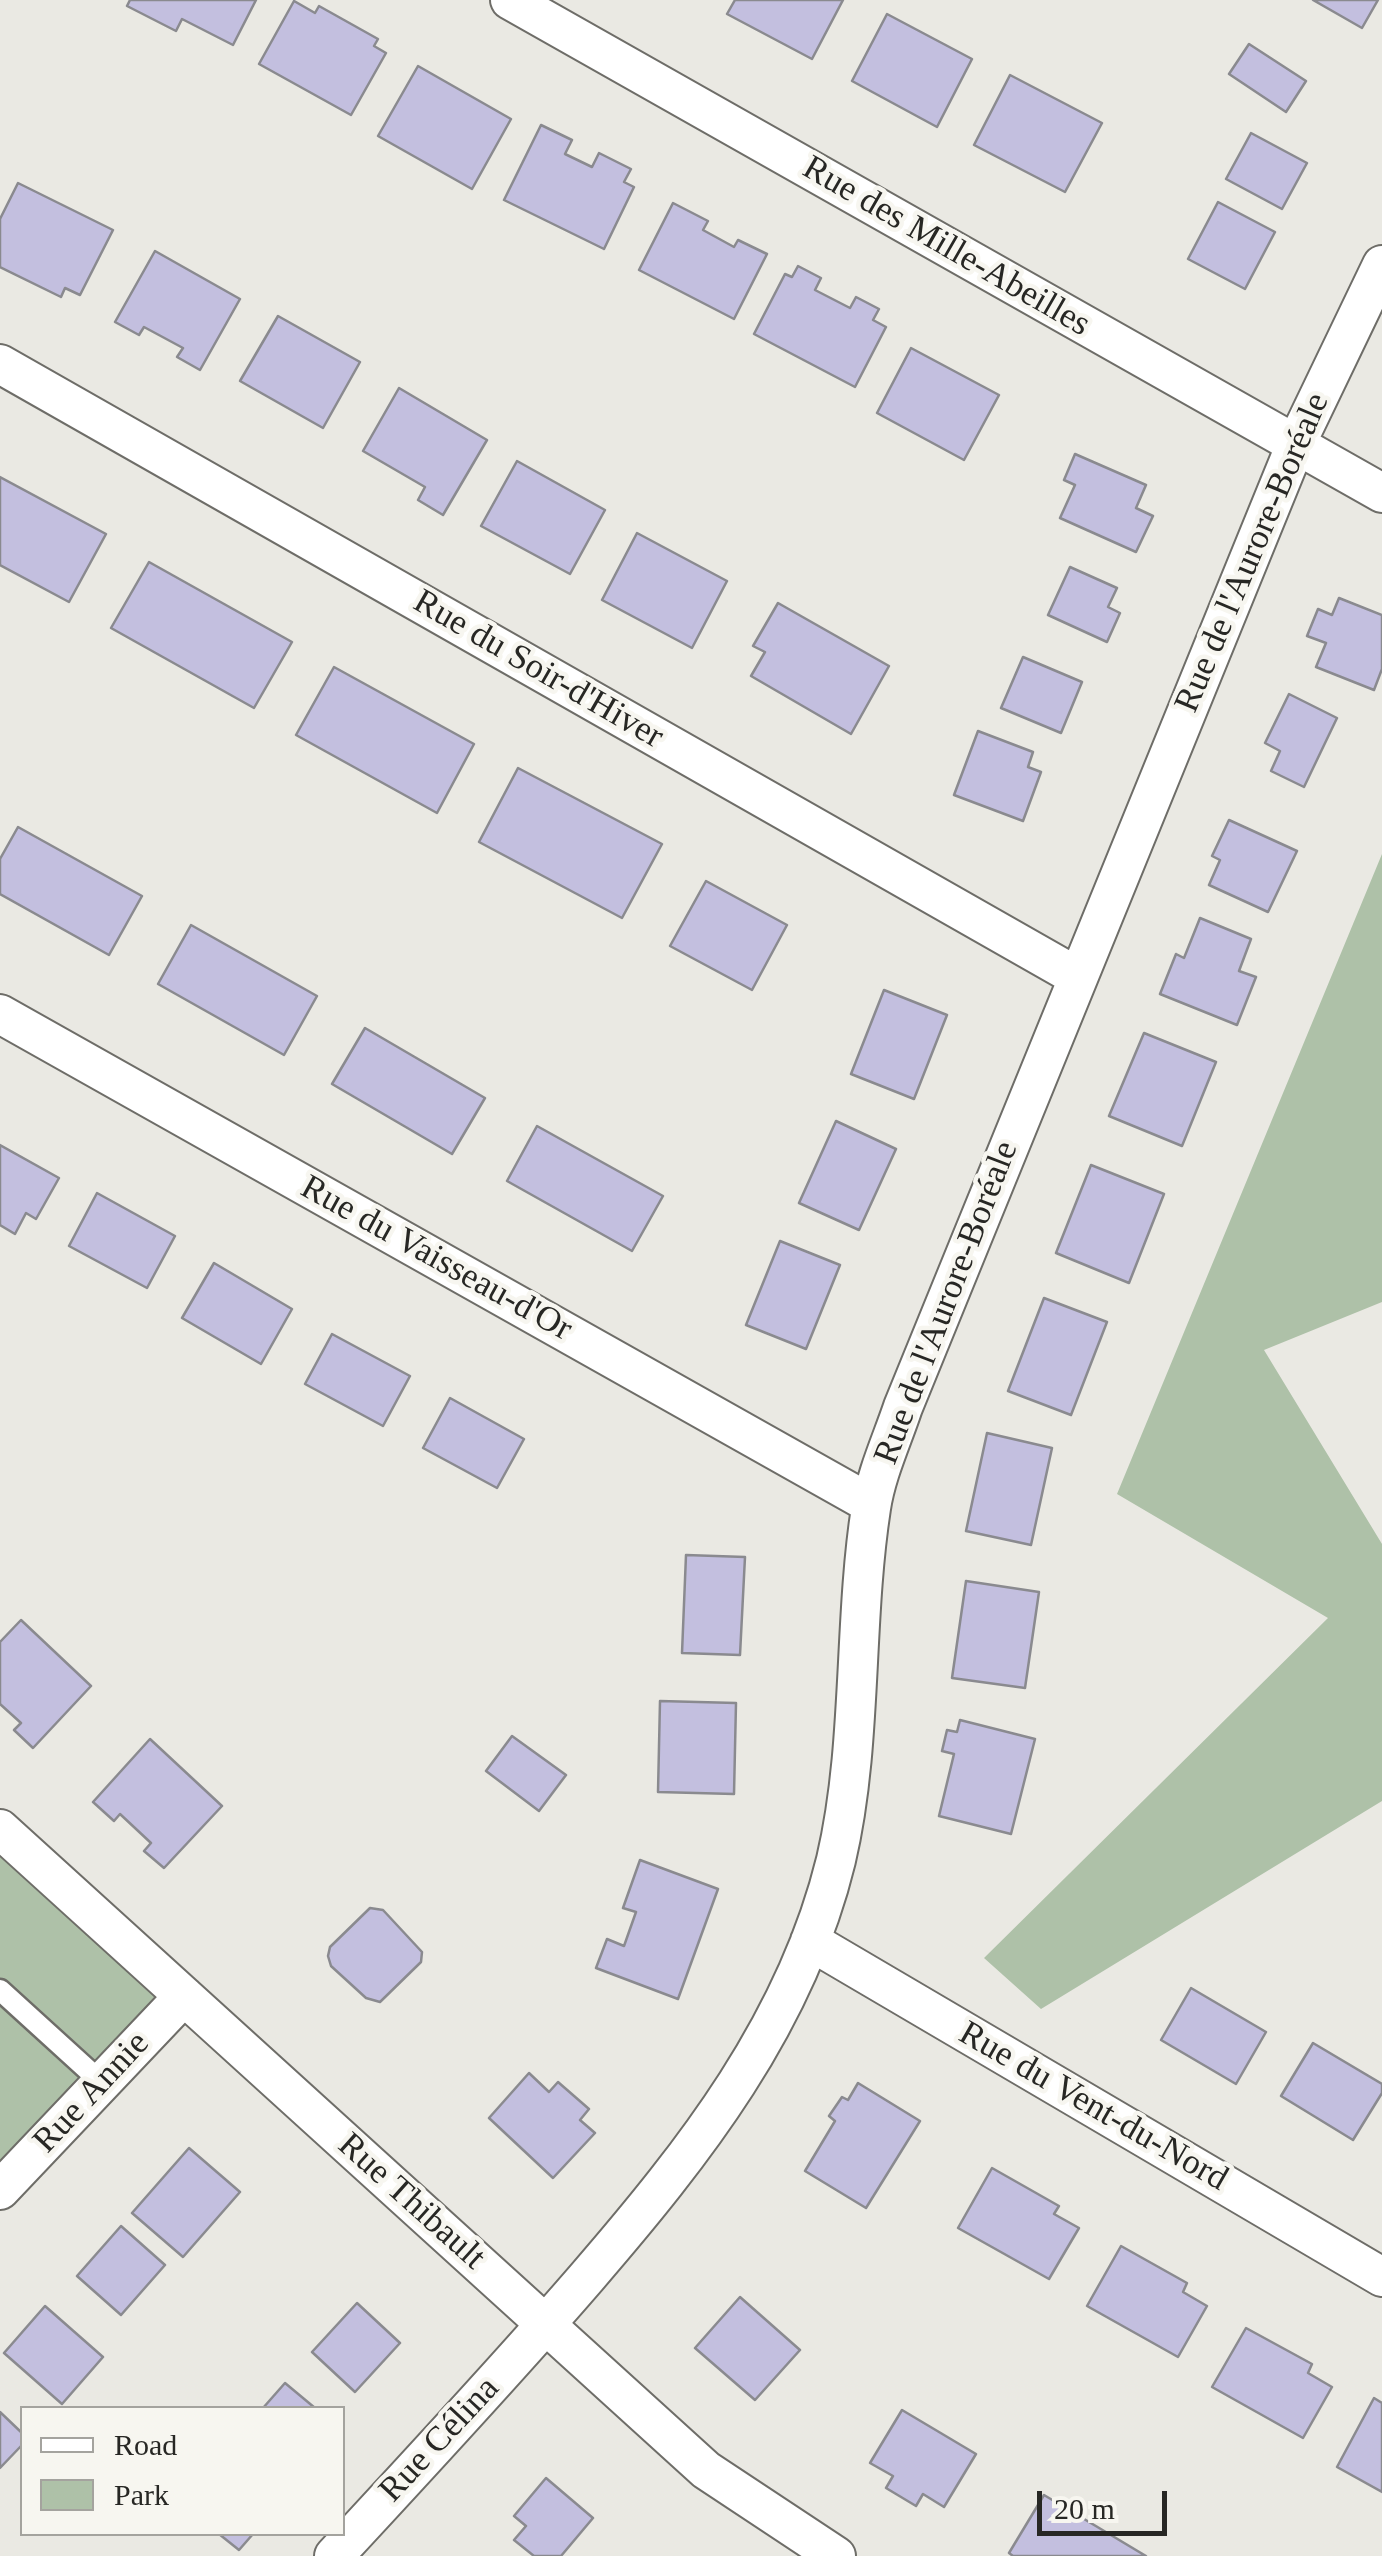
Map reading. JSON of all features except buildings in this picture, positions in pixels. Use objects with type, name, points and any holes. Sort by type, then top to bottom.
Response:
[{"type":"street","name":"Rue des Mille-Abeilles","points":[[510,0],[1382,494]]},
{"type":"street","name":"Rue de l'Aurore-Boréale","points":[[546,2324],[682,2168],[728,2102],[778,2014],[810,1941],[836,1861],[850,1781],[871,1504],[903,1407],[1296,444],[1382,265]]},
{"type":"street","name":"Rue du Soir-d'Hiver","points":[[0,364],[1076,976]]},
{"type":"street","name":"Rue du Vaisseau-d'Or","points":[[0,1014],[871,1504]]},
{"type":"street","name":"Rue Thibault","points":[[0,1829],[706,2470],[836,2556]]},
{"type":"street","name":"Rue du Vent-du-Nord","points":[[810,1941],[1380,2271]]},
{"type":"street","name":"Rue Annie","points":[[0,2190],[184,1996]]},
{"type":"street","name":"Rue Célina","points":[[334,2556],[546,2324]]},
{"type":"lane","points":[[0,1990],[100,2081]]},
{"type":"green space","points":[[1382,854],[1382,1302],[1264,1350],[1382,1544],[1382,1801],[1041,2009],[984,1958],[1328,1618],[1117,1494]]},
{"type":"green space","points":[[0,1829],[184,1996],[0,2190]]}]
